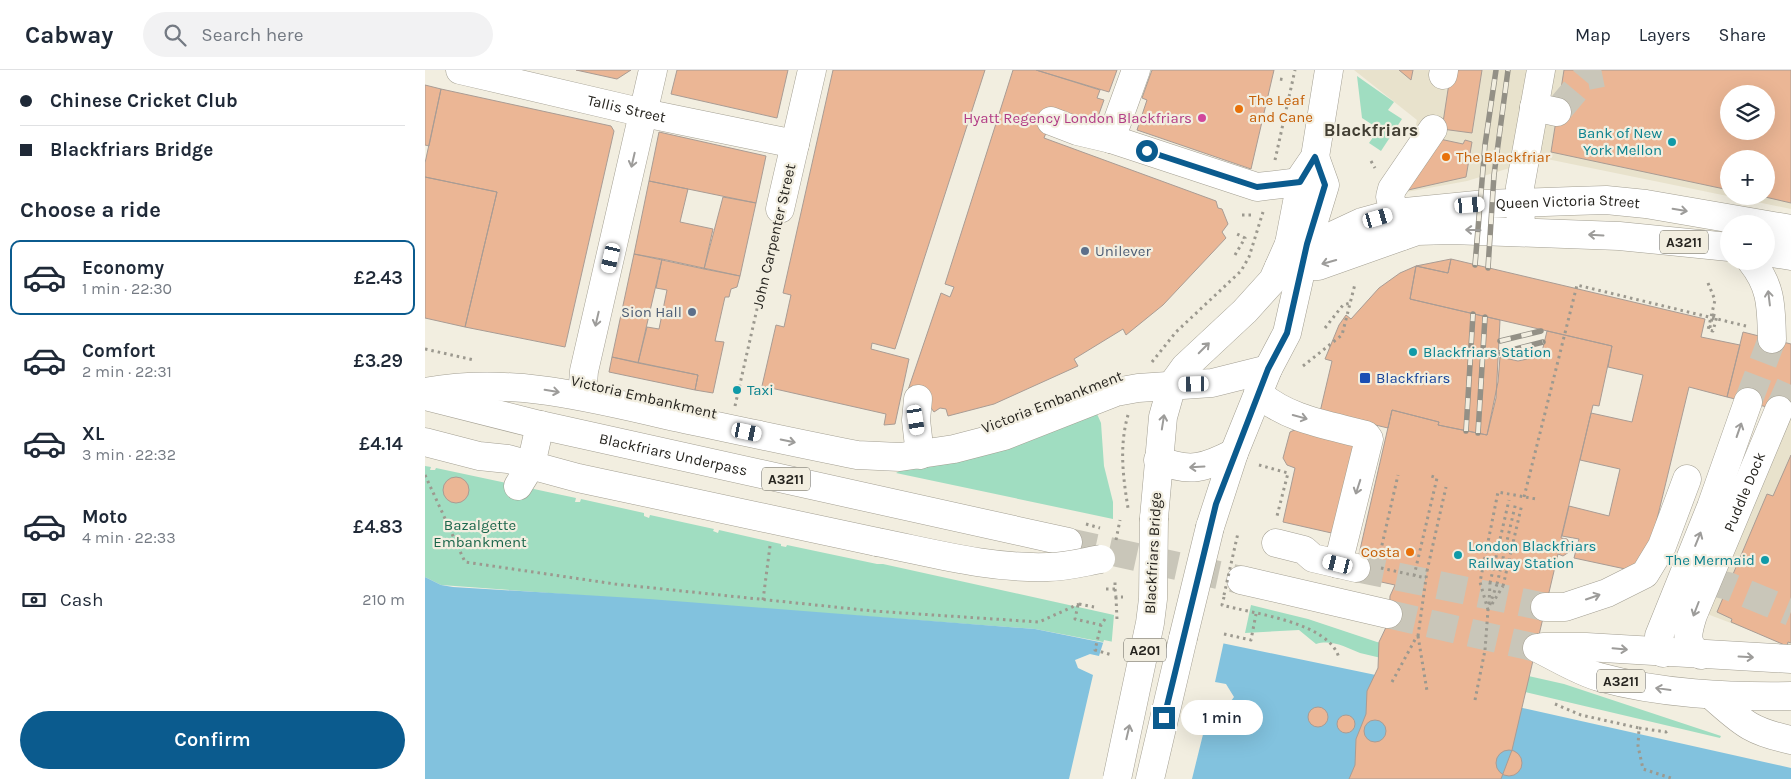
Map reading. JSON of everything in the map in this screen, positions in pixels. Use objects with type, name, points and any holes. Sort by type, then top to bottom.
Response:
[{"type":"main road","name":"Tallis Street","points":[[460,70],[644,113],[795,144]]},
{"type":"main road","points":[[587,397],[583,384],[584,371],[653,70]]},
{"type":"main road","name":"John Carpenter Street","points":[[780,209],[812,70]]},
{"type":"main road","points":[[1111,139],[1136,70]]},
{"type":"main road","name":"A201","points":[[1150,779],[1210,527],[1234,454],[1263,381],[1287,333],[1289,262],[1300,182],[1315,157],[1329,70]]},
{"type":"main road","points":[[1521,232],[1521,187],[1546,109],[1541,70]]},
{"type":"main road","points":[[1051,121],[1077,131],[1111,139],[1257,187],[1300,182]]},
{"type":"main road","points":[[1398,224],[1390,197],[1392,189],[1433,129]]},
{"type":"main road","name":"A201","points":[[1172,385],[1185,367],[1289,262],[1325,185],[1315,157]]},
{"type":"main road","name":"Queen Victoria Street","points":[[1289,262],[1335,261],[1398,224],[1486,204],[1606,200],[1646,204],[1791,229]]},
{"type":"main road","name":"Queen Victoria Street","points":[[1398,224],[1417,231],[1451,230],[1619,236],[1720,246]]},
{"type":"main road","points":[[1775,253],[1791,256]]},
{"type":"main road","points":[[1758,270],[1763,276],[1768,289],[1772,339],[1791,309]]},
{"type":"main road","points":[[1172,385],[1263,381],[1272,406],[1289,414],[1366,435],[1369,439],[1352,563],[1276,543]]},
{"type":"main road","name":"A3211","points":[[425,394],[481,385],[517,386],[587,397],[857,455],[880,457],[920,456],[1004,436],[1099,397],[1138,388],[1172,385]]},
{"type":"main road","name":"Blackfriars Bridge","points":[[1117,779],[1150,623],[1153,599],[1154,518],[1158,460],[1163,417],[1172,385]]},
{"type":"main road","name":"Blackfriars Underpass","points":[[425,394],[540,424],[1068,542]]},
{"type":"main road","points":[[918,399],[916,420],[920,456]]},
{"type":"main road","name":"Puddle Dock","points":[[1701,655],[1692,650],[1688,644],[1695,579],[1717,487],[1749,402]]},
{"type":"main road","name":"Puddle Dock","points":[[1663,653],[1659,636],[1695,579],[1779,410]]},
{"type":"main road","points":[[524,475],[540,424]]},
{"type":"main road","points":[[425,442],[494,458],[508,459],[524,475],[578,478],[877,542],[987,563],[1031,567],[1065,566],[1101,559]]},
{"type":"main road","points":[[1158,460],[1173,466],[1196,469],[1234,454]]},
{"type":"main road","name":"Puddle Dock","points":[[1545,607],[1565,607],[1607,593],[1648,572],[1662,546],[1678,477],[1717,487]]},
{"type":"main road","points":[[1232,587],[1388,614]]},
{"type":"main road","name":"A3211","points":[[1791,659],[1663,653],[1587,646],[1537,648],[1597,676],[1711,695],[1791,696]]},
{"type":"main road","points":[[1663,653],[1675,664],[1689,670],[1791,678]]},
{"type":"main road","points":[[1711,695],[1739,721],[1762,732],[1791,740]]},
{"type":"path","points":[[1280,79],[1286,80]]},
{"type":"path","name":"John Carpenter Street","points":[[736,403],[780,209]]},
{"type":"path","points":[[1242,215],[1254,215]]},
{"type":"path","points":[[1235,255],[1245,238],[1237,234]]},
{"type":"path","name":"Blackfriars Bridge","points":[[1128,510],[1123,474],[1123,440],[1128,414],[1138,388],[1161,348],[1241,271],[1252,249]]},
{"type":"path","points":[[1708,283],[1715,300],[1708,330],[1713,331],[1717,316],[1713,315],[1711,324],[1709,332]]},
{"type":"path","points":[[1303,366],[1342,336],[1355,284]]},
{"type":"path","points":[[1524,497],[1577,285],[1747,326]]},
{"type":"path","points":[[1325,328],[1343,305],[1350,303]]},
{"type":"path","points":[[425,350],[475,360]]},
{"type":"path","points":[[1259,465],[1287,472],[1277,516]]},
{"type":"path","points":[[425,475],[465,562],[615,584],[873,611],[1039,622],[1079,604],[1095,607]]},
{"type":"path","points":[[1414,576],[1437,478],[1428,475]]},
{"type":"path","points":[[1398,476],[1352,563],[1425,578]]},
{"type":"path","points":[[1427,691],[1418,636],[1425,578],[1446,487]]},
{"type":"path","points":[[1488,610],[1480,582],[1498,492],[1536,499]]},
{"type":"path","points":[[1475,700],[1485,650],[1490,583],[1509,500]]},
{"type":"path","points":[[1488,610],[1497,584],[1516,502]]},
{"type":"path","points":[[1488,610],[1503,586],[1522,504]]},
{"type":"path","points":[[1232,587],[1238,534]]},
{"type":"path","points":[[763,600],[770,546]]},
{"type":"path","points":[[1106,589],[1115,589],[1117,620]]},
{"type":"path","points":[[1116,598],[1123,597]]},
{"type":"path","points":[[1079,604],[1075,619],[1101,624]]},
{"type":"path","points":[[1222,605],[1302,625],[1330,641],[1339,658]]},
{"type":"path","points":[[1224,634],[1251,640],[1256,614]]},
{"type":"path","points":[[1105,619],[1101,624],[1095,650],[1112,655]]},
{"type":"path","points":[[1392,682],[1418,636]]},
{"type":"path","points":[[1555,704],[1581,715],[1639,728],[1666,732],[1670,729]]},
{"type":"path","points":[[1639,728],[1638,734],[1643,769],[1674,779]]},
{"type":"shaded area","points":[[1354,70],[1791,70],[1791,209],[1771,205],[1775,205],[1775,150],[1720,150],[1720,194],[1542,158],[1467,181],[1401,193],[1417,120]]},
{"type":"shaded area","name":"The Mermaid","points":[[1791,418],[1791,646],[1702,612]]},
{"type":"green space","points":[[1357,76],[1394,102],[1388,110],[1402,119],[1381,151],[1369,143],[1379,129],[1362,118]]},
{"type":"green space","points":[[1094,407],[1101,423],[1104,466],[1113,502],[1113,519],[896,473],[903,469],[924,468],[957,461]]},
{"type":"green space","name":"Bazalgette Embankment","points":[[425,466],[431,467],[430,470],[435,470],[436,468],[576,498],[575,502],[580,502],[581,499],[644,513],[644,516],[649,518],[650,515],[714,529],[713,531],[718,533],[719,530],[781,544],[781,546],[786,547],[787,545],[883,564],[1114,615],[1111,650],[1103,642],[1035,629],[441,585],[425,577]]},
{"type":"green space","points":[[1251,605],[1308,619],[1377,642],[1564,684],[1721,736],[1720,738],[1360,653],[1333,643],[1316,644],[1299,630],[1245,633]]},
{"type":"water","points":[[425,577],[441,585],[453,587],[649,599],[1035,629],[1184,659],[1201,654],[1207,640],[1371,674],[1791,768],[1791,779],[425,779]]},
{"type":"pier","points":[[1206,638],[1224,641],[1215,682],[1226,684],[1234,697],[1231,701],[1223,704],[1211,702],[1192,779],[1069,779],[1093,675],[1078,668],[1075,660],[1090,654],[1099,656],[1104,640],[1185,657],[1192,656],[1199,652]]},
{"type":"building","points":[[576,70],[631,70],[617,79]]},
{"type":"building","points":[[677,70],[788,70],[777,118],[671,94]]},
{"type":"building","points":[[833,70],[985,70],[895,349],[872,343],[871,349],[909,359],[895,424],[884,425],[886,414],[762,386],[776,325],[784,327],[791,295],[783,293]]},
{"type":"building","name":"Unilever","points":[[1013,70],[1036,70],[1100,90],[1097,98],[1104,100],[1095,125],[1055,109],[1044,138],[1216,201],[1218,208],[1222,209],[1228,224],[1222,232],[1226,238],[1163,305],[1126,335],[1123,329],[1074,359],[1078,366],[994,404],[948,416],[946,409],[940,408],[934,412],[926,401],[927,398],[908,390],[941,293],[950,297],[954,287],[945,284]]},
{"type":"building","points":[[1036,70],[1117,70],[1109,92]]},
{"type":"building","name":"Hyatt Regency London Blackfriars","points":[[1152,70],[1274,70],[1251,169],[1137,130],[1147,100],[1142,98]]},
{"type":"building","points":[[1399,70],[1413,70],[1411,80]]},
{"type":"building","points":[[1451,70],[1482,70],[1472,133],[1442,129]]},
{"type":"building","name":"Bank of New York Mellon","points":[[1564,70],[1791,70],[1791,203],[1775,199],[1775,150],[1720,150],[1720,188],[1551,152]]},
{"type":"building","points":[[425,85],[441,89],[429,146],[425,145]]},
{"type":"building","points":[[441,89],[611,126],[614,131],[565,347],[465,327],[497,192],[425,177],[425,163]]},
{"type":"building","points":[[659,132],[766,156],[756,203],[649,181]]},
{"type":"building","name":"The Blackfriar","points":[[1435,138],[1463,144],[1465,140],[1472,142],[1466,177],[1408,190]]},
{"type":"building","points":[[425,177],[497,192],[465,327],[425,318]]},
{"type":"building","points":[[649,181],[688,189],[680,222],[713,229],[704,269],[634,254]]},
{"type":"building","points":[[723,197],[756,203],[740,276],[704,269]]},
{"type":"building","points":[[634,254],[662,259],[638,363],[612,357]]},
{"type":"building","name":"Sion Hall","points":[[662,259],[740,276],[737,287],[731,289],[729,297],[725,297],[715,341],[724,342],[713,393],[695,390],[698,375],[638,363],[647,327],[659,329],[667,290],[656,288]]},
{"type":"building","points":[[1451,259],[1705,319],[1701,337],[1740,345],[1727,397],[1689,387],[1644,573],[1574,558],[1579,539],[1562,536],[1569,506],[1609,516],[1620,469],[1580,460],[1591,413],[1632,422],[1643,375],[1608,367],[1612,346],[1410,299],[1416,266],[1448,273]]},
{"type":"building","points":[[1451,259],[1448,273],[1416,266]]},
{"type":"building","name":"Blackfriars Station","points":[[1416,266],[1410,299],[1500,320],[1496,398],[1487,435],[1438,425],[1439,422],[1392,410],[1388,428],[1320,412],[1332,361],[1325,359],[1339,325],[1346,315],[1351,319],[1379,288],[1400,273]]},
{"type":"building","name":"London Blackfriars Railway Station","points":[[1547,331],[1612,346],[1599,406],[1593,405],[1561,538],[1567,539],[1571,545],[1569,552],[1563,556],[1558,554],[1512,750],[1501,779],[1349,779],[1355,765],[1356,739],[1366,714],[1367,691],[1378,668],[1379,642],[1389,621],[1390,596],[1395,585],[1354,576],[1392,410],[1439,422],[1438,425],[1487,435],[1498,382],[1500,357],[1518,361],[1541,356]]},
{"type":"building","points":[[1743,332],[1791,344],[1791,413],[1727,397]]},
{"type":"building","points":[[612,357],[698,375],[695,390],[609,372]]},
{"type":"building","points":[[1299,428],[1356,445],[1336,534],[1283,522],[1295,468],[1287,465],[1283,458],[1290,432]]},
{"type":"building","name":"The Mermaid","points":[[1791,455],[1791,643],[1788,642],[1787,646],[1731,622],[1732,619],[1717,612],[1767,494],[1773,496]]},
{"type":"building","points":[[456,477],[465,481],[469,490],[465,499],[456,503],[447,499],[443,490],[447,481]]},
{"type":"building","points":[[1318,707],[1325,710],[1328,717],[1325,724],[1318,727],[1311,724],[1308,717],[1311,710]]},
{"type":"building","points":[[1342,715],[1350,715],[1355,720],[1353,731],[1342,733],[1337,728],[1337,720]]},
{"type":"building","points":[[1375,720],[1383,723],[1386,731],[1383,739],[1375,742],[1367,739],[1364,731],[1367,723]]},
{"type":"building","points":[[1509,750],[1518,754],[1522,763],[1518,772],[1509,776],[1500,772],[1496,763],[1500,754]]},
{"type":"tunnel","points":[[1557,112],[1587,76],[1602,73]]},
{"type":"tunnel","points":[[1748,402],[1772,339]]},
{"type":"tunnel","points":[[1779,410],[1791,383]]},
{"type":"tunnel","points":[[1068,542],[1241,580]]},
{"type":"tunnel","points":[[1356,568],[1545,607]]},
{"type":"tunnel","points":[[1707,581],[1728,586],[1791,612]]},
{"type":"tunnel","points":[[1388,614],[1537,648]]},
{"type":"railway","points":[[1475,265],[1485,145],[1496,70]]},
{"type":"railway","points":[[1488,268],[1494,175],[1508,70]]},
{"type":"railway","points":[[1466,431],[1473,314]]},
{"type":"railway","points":[[1478,433],[1485,317]]},
{"type":"railway","points":[[1500,341],[1541,331]]},
{"type":"railway","points":[[1500,353],[1543,342]]},
{"type":"place","name":"The Leaf and Cane","points":[[1239,109]]},
{"type":"place","name":"Hyatt Regency London Blackfriars","points":[[1202,118]]},
{"type":"place","name":"Bank of New York Mellon","points":[[1672,142]]},
{"type":"place","name":"The Blackfriar","points":[[1446,157]]},
{"type":"place","name":"Unilever","points":[[1085,251]]},
{"type":"place","name":"Sion Hall","points":[[692,312]]},
{"type":"place","name":"Blackfriars Station","points":[[1413,352]]},
{"type":"place","name":"Blackfriars","points":[[1365,378]]},
{"type":"place","name":"Taxi","points":[[737,390]]},
{"type":"place","name":"Costa","points":[[1410,552]]},
{"type":"place","name":"London Blackfriars Railway Station","points":[[1458,555]]},
{"type":"place","name":"The Mermaid","points":[[1765,560]]},
{"type":"district","name":"Blackfriars","points":[[1371,130]]},
{"type":"route","points":[[1147,151],[1257,187],[1300,182],[1315,157],[1325,185],[1307,244],[1287,333],[1268,369],[1216,504],[1194,588],[1164,718]]}]
